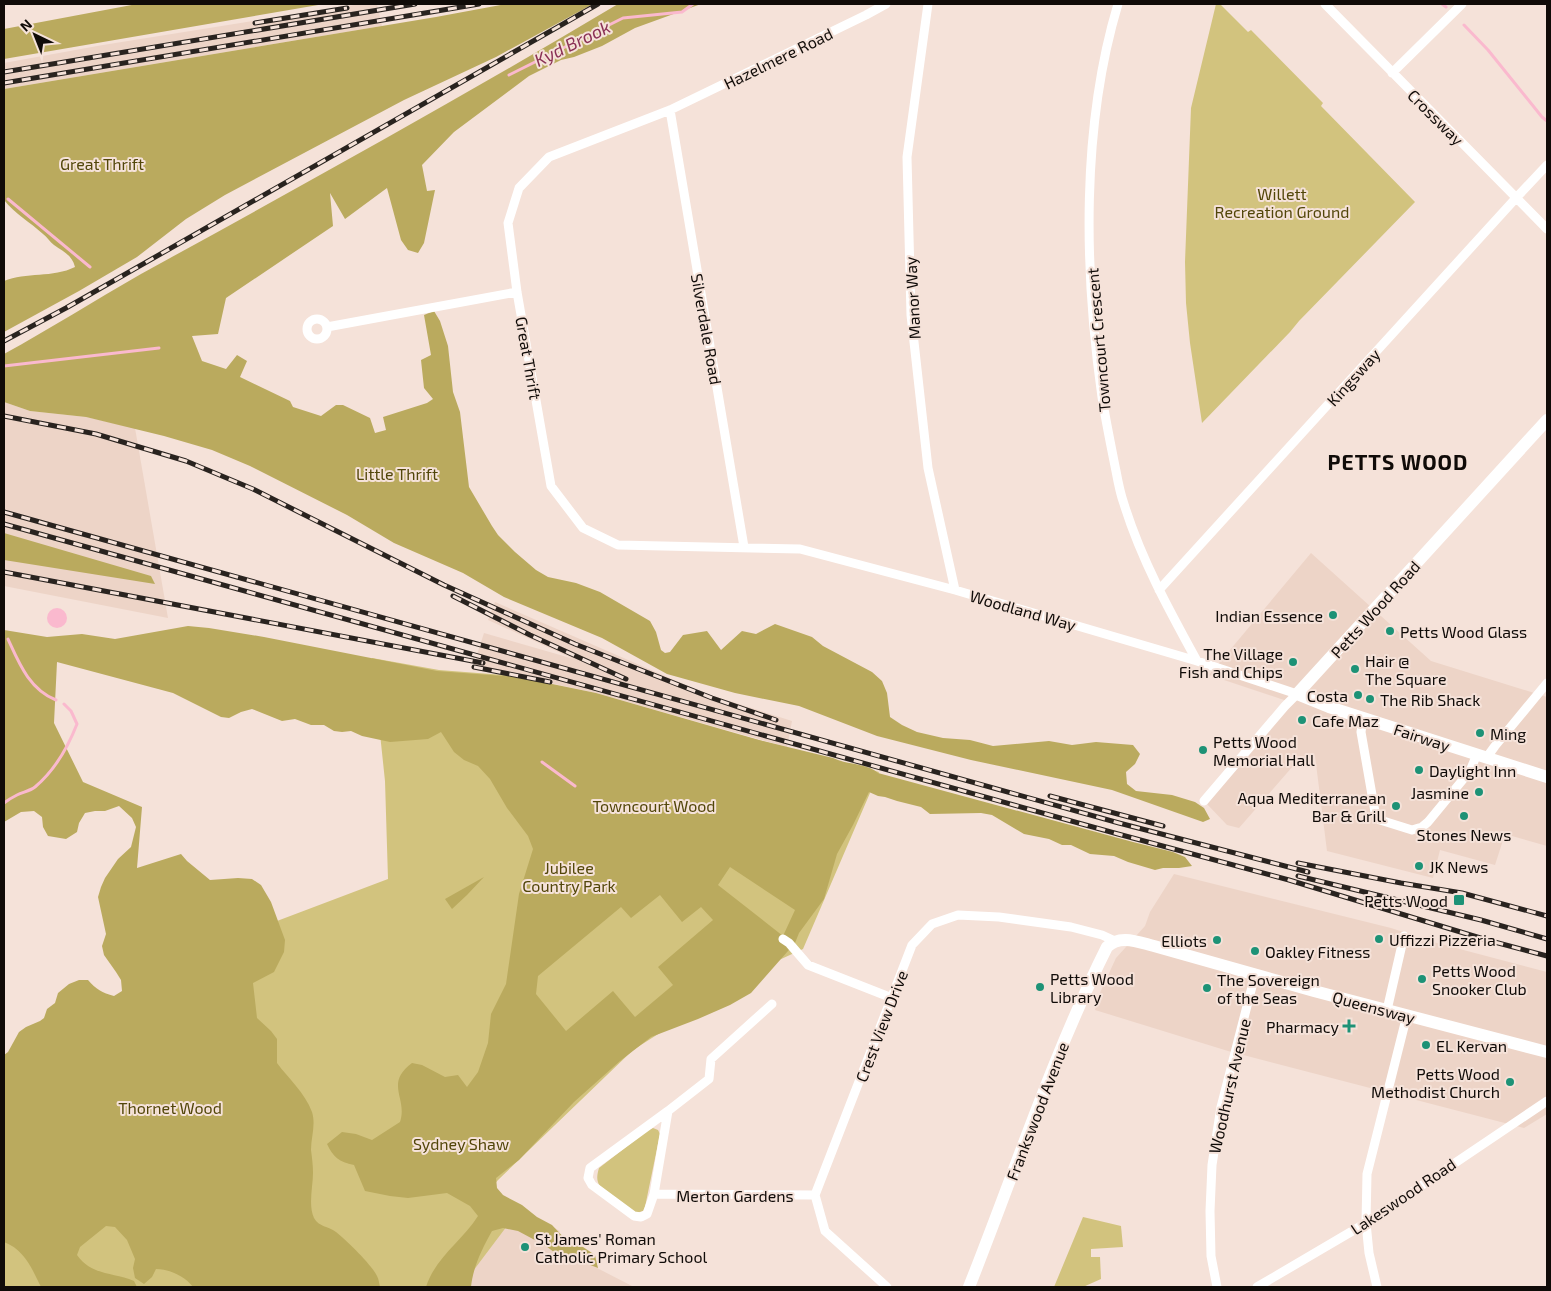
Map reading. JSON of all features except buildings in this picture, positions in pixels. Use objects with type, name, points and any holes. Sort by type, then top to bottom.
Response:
[{"type":"street","name":"Hazelmere Road","points":[[670,110],[857,20],[886,4]]},
{"type":"street","name":"Manor Way","points":[[928,4],[907,157],[911,315],[928,468],[955,590]]},
{"type":"street","name":"Towncourt Crescent","points":[[1118,4],[1100,85],[1091,158],[1092,304],[1097,358],[1107,431],[1123,502],[1140,549],[1196,661]]},
{"type":"street","name":"Crossway","points":[[1325,4],[1547,229]]},
{"type":"street","points":[[1392,73],[1462,4]]},
{"type":"street","name":"Great Thrift","points":[[670,110],[549,157],[519,188],[508,223],[517,292],[551,486],[583,528],[618,545],[744,547]]},
{"type":"street","name":"Silverdale Road","points":[[670,110],[744,547]]},
{"type":"street","name":"Kingsway","points":[[1159,590],[1547,165]]},
{"type":"street","points":[[327,327],[517,292]]},
{"type":"street","name":"Petts Wood Road","points":[[1204,801],[1297,694],[1547,420]]},
{"type":"street","name":"Woodland Way","points":[[744,547],[800,549],[955,590],[1196,661],[1297,694]]},
{"type":"street","points":[[1363,718],[1361,732],[1375,812],[1378,818],[1412,830],[1422,827],[1428,822],[1482,756],[1494,746],[1547,683]]},
{"type":"street","name":"Fairway","points":[[1297,694],[1306,699],[1363,718],[1547,777]]},
{"type":"street","name":"Crest View Drive","points":[[815,1196],[912,945],[932,924],[958,915],[998,917],[1071,927],[1102,935],[1115,941]]},
{"type":"street","points":[[1387,1010],[1404,936]]},
{"type":"street","points":[[782,939],[789,943],[808,965],[892,998]]},
{"type":"street","name":"Queensway","points":[[1115,941],[1131,940],[1255,975],[1547,1052]]},
{"type":"street","name":"Frankswood Avenue","points":[[969,1287],[994,1226],[1030,1126],[1079,1005],[1108,947],[1115,941]]},
{"type":"street","name":"Woodhurst Avenue","points":[[1217,1287],[1211,1256],[1210,1196],[1212,1165],[1221,1108],[1255,975]]},
{"type":"street","name":"Merton Gardens","points":[[668,1111],[654,1194],[647,1214],[634,1216],[592,1186],[588,1178],[590,1168],[709,1079],[711,1059],[772,1004]]},
{"type":"street","points":[[1377,1287],[1369,1253],[1366,1223],[1368,1174],[1406,1015]]},
{"type":"street","name":"Lakeswood Road","points":[[1256,1287],[1366,1223],[1547,1101]]},
{"type":"street","name":"Merton Gardens","points":[[654,1194],[815,1196]]},
{"type":"street","points":[[815,1196],[825,1231],[887,1287]]},
{"type":"shaded area","points":[[360,4],[377,4],[382,26],[4,89],[4,63],[103,45]]},
{"type":"shaded area","points":[[4,402],[30,411],[86,417],[135,428],[168,618],[4,586]]},
{"type":"shaded area","points":[[1311,553],[1431,661],[1547,697],[1547,846],[1505,834],[1495,865],[1440,850],[1433,878],[1327,851],[1315,756],[1300,758],[1239,828],[1227,825],[1206,803],[1290,702],[1209,675]]},
{"type":"shaded area","points":[[495,602],[704,693],[792,721],[787,747],[596,693],[517,676],[472,670],[484,633],[574,659],[488,620]]},
{"type":"shaded area","points":[[57,608],[64,611],[67,618],[64,625],[57,628],[50,625],[47,618],[50,611]]},
{"type":"shaded area","points":[[1174,874],[1391,928],[1437,943],[1547,972],[1547,1114],[1524,1128],[1228,1051],[1095,1010],[1099,995],[1116,958],[1145,926],[1150,912]]},
{"type":"shaded area","name":"St James' Roman Catholic Primary School","points":[[513,1207],[560,1231],[556,1236],[580,1257],[634,1287],[450,1287]]},
{"type":"green space","points":[[137,4],[324,4],[4,59],[4,29]]},
{"type":"green space","name":"Great Thrift","points":[[506,4],[593,4],[496,57],[404,100],[225,195],[186,219],[137,257],[4,332],[4,281],[12,278],[58,273],[75,267],[72,259],[67,254],[13,210],[4,200],[4,89]]},
{"type":"green space","name":"Little Thrift","points":[[618,4],[701,4],[635,28],[602,46],[561,60],[529,76],[454,132],[422,165],[427,191],[435,190],[424,243],[418,253],[408,250],[401,240],[387,188],[345,219],[330,193],[333,226],[226,298],[218,334],[192,336],[202,361],[226,369],[237,355],[247,361],[240,377],[290,401],[293,407],[321,416],[336,405],[343,405],[370,418],[375,433],[386,430],[383,417],[427,403],[433,399],[424,388],[421,360],[431,355],[424,315],[434,311],[440,321],[448,346],[453,392],[460,412],[469,487],[498,535],[536,570],[548,577],[576,583],[600,592],[650,621],[656,632],[661,650],[665,653],[670,652],[683,635],[707,631],[721,650],[742,631],[756,634],[775,624],[812,637],[823,646],[872,672],[882,681],[887,693],[890,717],[917,732],[943,738],[970,740],[993,746],[1049,741],[1072,745],[1096,742],[1133,745],[1140,754],[1135,764],[1126,772],[1127,784],[1136,791],[1172,795],[1195,802],[1204,808],[1210,819],[1203,822],[1112,790],[971,760],[877,736],[799,706],[735,693],[667,674],[602,638],[504,597],[463,573],[394,543],[347,515],[250,466],[212,450],[86,417],[30,411],[4,402],[4,354],[141,274],[440,108]]},
{"type":"green space","name":"Willett Recreation Ground","points":[[1216,4],[1220,4],[1248,32],[1251,30],[1323,103],[1321,106],[1415,202],[1202,423],[1190,343],[1186,303],[1185,262],[1191,108]]},
{"type":"green space","points":[[4,533],[151,576],[155,584],[4,560]]},
{"type":"green space","name":"Jubilee Country Park","points":[[188,626],[209,628],[437,671],[518,677],[596,693],[759,740],[868,767],[878,773],[1173,852],[1185,857],[1192,866],[1155,870],[1114,856],[1090,854],[1071,845],[1062,845],[1049,839],[1024,834],[992,815],[981,813],[930,814],[921,807],[869,792],[837,854],[824,899],[799,933],[795,943],[751,993],[730,1005],[651,1037],[620,1061],[574,1102],[519,1160],[496,1178],[497,1188],[503,1195],[552,1225],[570,1244],[583,1247],[595,1255],[598,1268],[575,1259],[559,1256],[546,1246],[518,1231],[503,1228],[492,1231],[488,1238],[476,1265],[471,1287],[426,1287],[442,1258],[478,1216],[470,1206],[447,1193],[408,1198],[365,1191],[354,1165],[337,1158],[327,1144],[342,1132],[356,1134],[372,1140],[400,1122],[402,1113],[398,1091],[399,1078],[412,1063],[422,1065],[445,1077],[458,1075],[467,1087],[478,1072],[488,1043],[491,1014],[506,984],[519,894],[533,849],[528,836],[507,808],[490,779],[478,766],[464,760],[454,752],[441,732],[428,739],[390,742],[362,736],[351,731],[334,731],[324,725],[311,725],[295,719],[282,721],[252,709],[229,718],[221,717],[173,693],[57,662],[54,723],[83,782],[142,807],[137,868],[181,854],[210,880],[252,879],[261,885],[271,902],[285,940],[284,952],[274,972],[253,983],[257,1018],[277,1039],[277,1063],[301,1092],[312,1112],[312,1213],[318,1223],[336,1232],[370,1266],[378,1277],[380,1287],[193,1287],[176,1274],[156,1269],[152,1277],[144,1284],[135,1278],[133,1268],[135,1259],[127,1240],[115,1227],[106,1226],[80,1247],[77,1255],[89,1267],[134,1281],[137,1287],[41,1287],[23,1255],[4,1242],[4,1055],[8,1052],[19,1032],[44,1018],[47,1009],[55,1003],[58,993],[69,984],[79,980],[88,980],[94,986],[110,995],[114,996],[122,991],[121,980],[104,955],[102,946],[106,934],[98,897],[105,878],[118,859],[131,847],[136,827],[132,818],[119,806],[105,811],[85,813],[79,823],[77,832],[66,839],[48,836],[43,827],[42,817],[34,811],[21,812],[4,822],[4,630],[47,637],[82,634],[115,639]],"holes":[[[730,867],[795,910],[783,936],[718,885]],[[660,895],[682,922],[701,907],[713,920],[658,967],[673,985],[635,1017],[613,991],[566,1031],[536,994],[538,976],[621,907],[631,918]]]},
{"type":"green space","name":"Jubilee Country Park","points":[[372,658],[439,670],[517,676],[879,772],[803,949],[779,960],[715,998],[633,1050],[498,1180],[480,1202],[510,1222],[461,1287],[4,1287],[4,1063],[277,921],[388,879],[385,781]]},
{"type":"green space","points":[[484,877],[467,895],[452,909],[445,899]]},
{"type":"green space","points":[[653,1128],[658,1130],[660,1134],[645,1207],[643,1211],[636,1213],[600,1186],[597,1180],[599,1168]]},
{"type":"green space","points":[[1083,1217],[1121,1226],[1123,1247],[1091,1249],[1091,1257],[1100,1257],[1101,1279],[1083,1287],[1054,1287]]},
{"type":"waterway","name":"Kyd Brook","points":[[509,75],[623,18],[682,12],[693,4]]},
{"type":"waterway","name":"Kyd Brook","points":[[1442,4],[1446,7]]},
{"type":"waterway","name":"Kyd Brook","points":[[1464,25],[1488,50],[1547,121]]},
{"type":"waterway","points":[[8,199],[90,267]]},
{"type":"waterway","points":[[4,366],[159,348]]},
{"type":"waterway","points":[[8,639],[21,666],[32,682],[56,700]]},
{"type":"waterway","points":[[4,803],[35,787],[60,758],[77,724],[71,711],[64,704]]},
{"type":"waterway","points":[[542,762],[575,786]]},
{"type":"railway","points":[[4,72],[415,4]]},
{"type":"railway","points":[[4,83],[479,4]]},
{"type":"railway","points":[[4,341],[66,308],[598,4]]},
{"type":"railway","points":[[255,23],[347,8]]},
{"type":"railway","points":[[4,416],[96,434],[186,461],[253,489],[444,585],[575,644],[712,698],[776,720]]},
{"type":"railway","points":[[4,512],[1119,823],[1308,872]]},
{"type":"railway","points":[[4,524],[1289,880],[1487,940],[1547,956]]},
{"type":"railway","points":[[4,572],[483,663]]},
{"type":"railway","points":[[453,596],[530,635],[626,679]]},
{"type":"railway","points":[[474,667],[550,682]]},
{"type":"railway","points":[[1050,796],[1163,826]]},
{"type":"railway","points":[[1298,863],[1462,893],[1547,916]]},
{"type":"railway","points":[[1298,876],[1481,920],[1547,939]]},
{"type":"place","name":"Indian Essence","points":[[1333,615]]},
{"type":"place","name":"Petts Wood Glass","points":[[1390,631]]},
{"type":"place","name":"The Village Fish and Chips","points":[[1293,662]]},
{"type":"place","name":"Hair @ The Square","points":[[1355,669]]},
{"type":"place","name":"Costa","points":[[1358,695]]},
{"type":"place","name":"The Rib Shack","points":[[1370,699]]},
{"type":"place","name":"Cafe Maz","points":[[1302,720]]},
{"type":"place","name":"Ming","points":[[1480,733]]},
{"type":"place","name":"Petts Wood Memorial Hall","points":[[1203,750]]},
{"type":"place","name":"Daylight Inn","points":[[1419,770]]},
{"type":"place","name":"Jasmine","points":[[1479,792]]},
{"type":"place","name":"Aqua Mediterranean Bar & Grill","points":[[1396,806]]},
{"type":"place","name":"Stones News","points":[[1464,816]]},
{"type":"place","name":"JK News","points":[[1419,866]]},
{"type":"place","name":"Petts Wood","points":[[1459,900]]},
{"type":"place","name":"Uffizzi Pizzeria","points":[[1379,939]]},
{"type":"place","name":"Elliots","points":[[1217,940]]},
{"type":"place","name":"Oakley Fitness","points":[[1255,951]]},
{"type":"place","name":"Petts Wood Snooker Club","points":[[1422,979]]},
{"type":"place","name":"Petts Wood Library","points":[[1040,987]]},
{"type":"place","name":"The Sovereign of the Seas","points":[[1207,988]]},
{"type":"place","name":"Pharmacy","points":[[1349,1026]]},
{"type":"place","name":"EL Kervan","points":[[1426,1045]]},
{"type":"place","name":"Petts Wood Methodist Church","points":[[1510,1082]]},
{"type":"place","name":"St James' Roman Catholic Primary School","points":[[525,1247]]},
{"type":"district","name":"PETTS WOOD","points":[[1398,461]]},
{"type":"park label","name":"Towncourt Wood","points":[[654,805]]},
{"type":"park label","name":"Thornet Wood","points":[[170,1107]]},
{"type":"park label","name":"Sydney Shaw","points":[[461,1143]]}]
